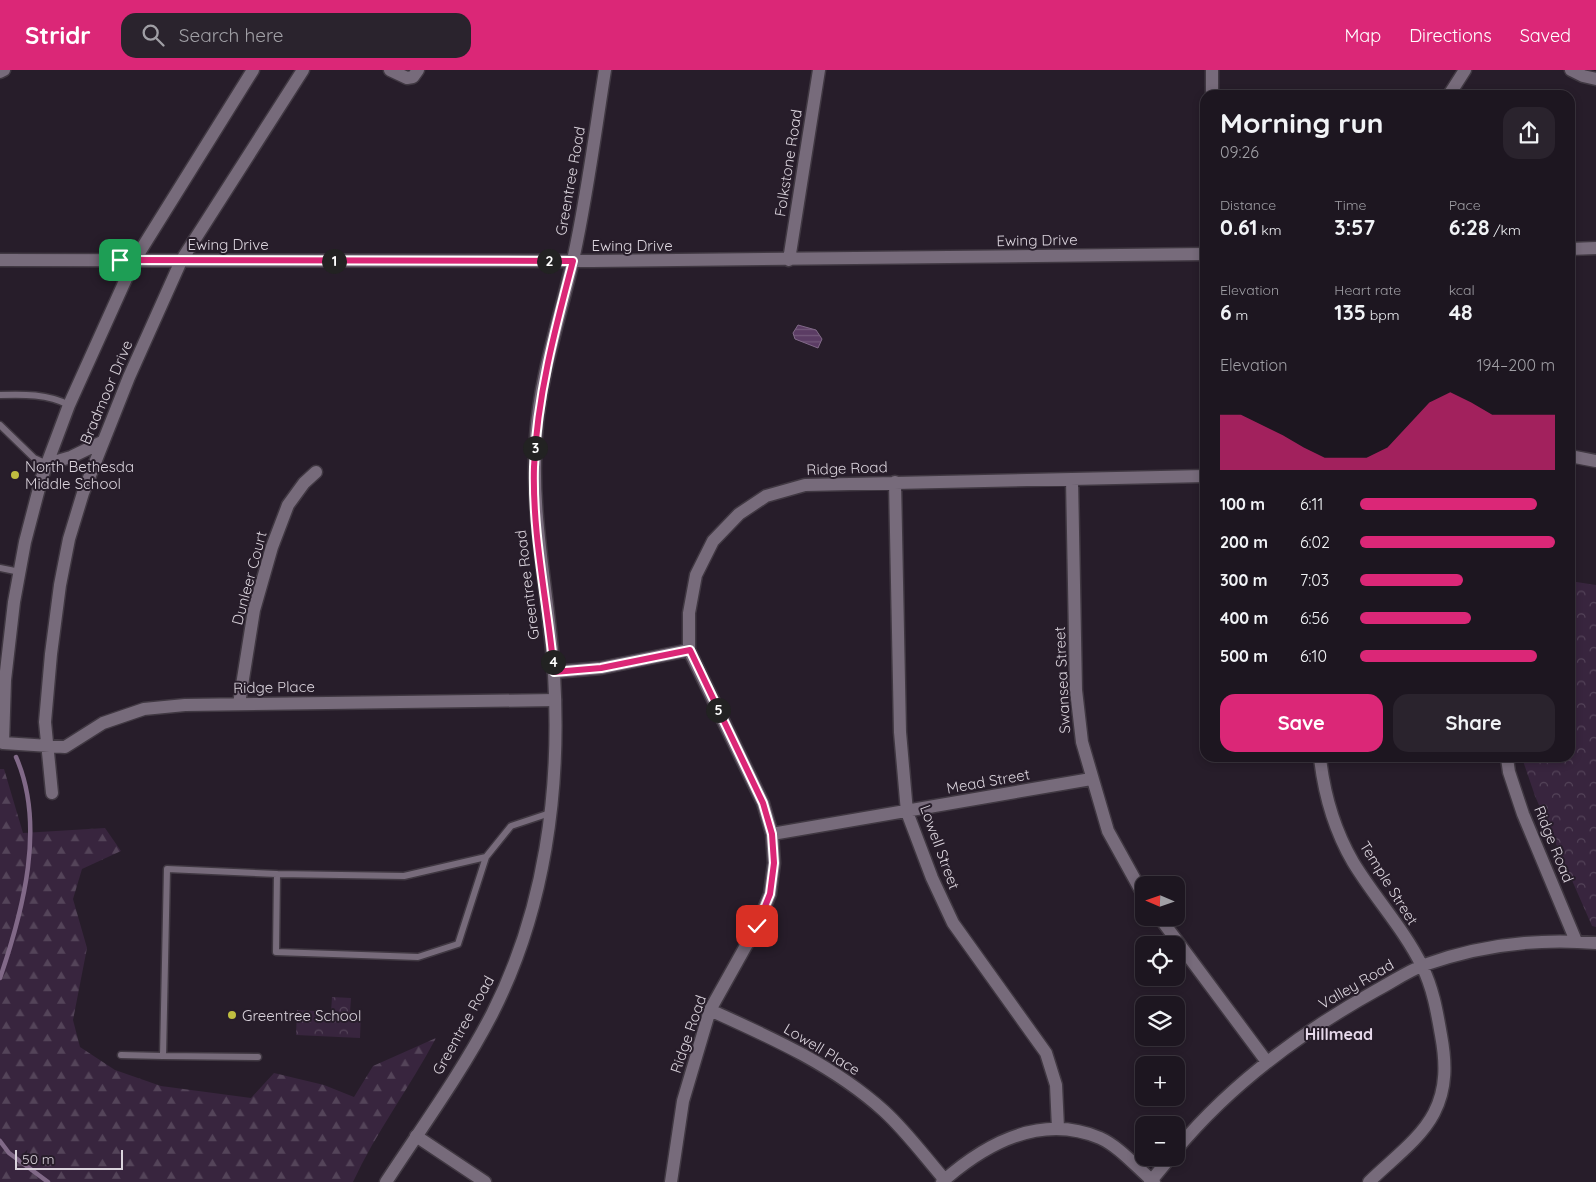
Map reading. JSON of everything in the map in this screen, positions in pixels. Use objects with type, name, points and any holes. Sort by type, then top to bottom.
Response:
[{"type":"street","points":[[0,72],[4,70]]},
{"type":"street","name":"Bradmoor Drive","points":[[1,743],[2,680],[25,542],[47,464],[69,405],[134,261],[253,70]]},
{"type":"street","name":"Bradmoor Drive","points":[[52,792],[45,722],[60,585],[69,539],[102,442],[181,261],[303,70]]},
{"type":"street","points":[[390,70],[407,78],[413,77],[418,70]]},
{"type":"street","name":"Greentree Road","points":[[386,1182],[486,1023],[514,965],[539,883],[550,813],[555,700],[554,672],[536,527],[535,452],[543,382],[573,261],[605,70]]},
{"type":"street","name":"Folkstone Road","points":[[789,260],[819,70]]},
{"type":"street","points":[[1212,70],[1212,90]]},
{"type":"street","points":[[1452,90],[1465,70]]},
{"type":"street","points":[[1571,70],[1583,76],[1596,79]]},
{"type":"street","points":[[1575,249],[1596,248]]},
{"type":"street","name":"Ewing Drive","points":[[0,260],[789,260],[1200,254]]},
{"type":"street","points":[[47,464],[71,457],[102,442]]},
{"type":"street","points":[[1575,457],[1596,461]]},
{"type":"street","name":"Dunleer Court","points":[[239,704],[254,610],[272,547],[288,505],[304,483],[316,472]]},
{"type":"street","name":"Ridge Road","points":[[671,1182],[683,1102],[710,1010],[757,926],[770,894],[774,863],[772,834],[763,803],[690,650],[689,613],[696,575],[713,541],[739,514],[766,496],[805,485],[1200,476]]},
{"type":"street","name":"Swansea Street","points":[[1072,479],[1076,690],[1082,742],[1108,830],[1135,880]]},
{"type":"street","name":"Lowell Street","points":[[895,482],[900,732],[907,812],[932,878],[953,923],[1046,1053],[1056,1086],[1058,1128]]},
{"type":"street","points":[[554,672],[601,668],[690,650]]},
{"type":"street","name":"Ridge Place","points":[[1,743],[65,747],[103,723],[144,709],[185,704],[555,700]]},
{"type":"street","name":"Temple Street","points":[[1320,762],[1322,778],[1334,818],[1352,860],[1422,966],[1434,998],[1445,1057],[1445,1081],[1434,1113],[1419,1132],[1369,1182]]},
{"type":"street","name":"Ridge Road","points":[[1508,762],[1523,814],[1576,941]]},
{"type":"street","name":"Mead Street","points":[[772,834],[1092,779]]},
{"type":"street","points":[[1166,926],[1267,1062]]},
{"type":"street","name":"Valley Road","points":[[1185,1139],[1195,1127],[1267,1062],[1340,1010],[1422,966],[1454,956],[1503,945],[1548,941],[1596,943]]},
{"type":"street","name":"Lowell Place","points":[[710,1010],[795,1050],[845,1080],[885,1112],[943,1181]]},
{"type":"street","points":[[943,1181],[987,1148],[1008,1138],[1029,1131],[1058,1128],[1100,1138],[1117,1149],[1151,1181],[1163,1166]]},
{"type":"street","points":[[416,1136],[485,1182]]},
{"type":"lane","points":[[0,395],[32,394],[61,401],[69,405]]},
{"type":"lane","points":[[0,425],[34,458],[47,464]]},
{"type":"lane","points":[[0,568],[20,572]]},
{"type":"lane","points":[[277,874],[276,952],[418,957],[458,944],[486,857],[511,826],[550,813]]},
{"type":"lane","points":[[163,1056],[167,870],[404,876],[486,857]]},
{"type":"lane","points":[[121,1055],[258,1057]]},
{"type":"green space","points":[[1575,582],[1596,585],[1596,927],[1592,926],[1535,796],[1523,762],[1575,762]]},
{"type":"green space","points":[[0,769],[4,769],[23,833],[105,828],[121,851],[82,869],[73,899],[87,948],[73,1020],[80,1047],[115,1070],[161,1086],[251,1098],[274,1073],[324,1085],[354,1097],[373,1066],[436,1038],[372,1145],[353,1182],[0,1182]]},
{"type":"green space","points":[[332,997],[351,998],[350,1012],[361,1012],[360,1038],[296,1035],[297,1010],[331,1012]]},
{"type":"shaded area","points":[[798,325],[816,330],[822,339],[818,348],[795,339],[793,333]]},
{"type":"waterway","points":[[0,978],[16,925],[28,868],[29,811],[25,783],[16,757]]},
{"type":"waterway","points":[[0,1141],[9,1153],[48,1182]]},
{"type":"place","name":"North Bethesda Middle School","points":[[15,475]]},
{"type":"place","name":"Greentree School","points":[[232,1015]]},
{"type":"district","name":"Hillmead","points":[[1339,1034]]},
{"type":"route","points":[[120,260],[573,261],[543,382],[538,410],[534,469],[536,527],[554,672],[601,668],[690,650],[763,803],[772,834],[774,863],[770,894],[757,926]]}]
